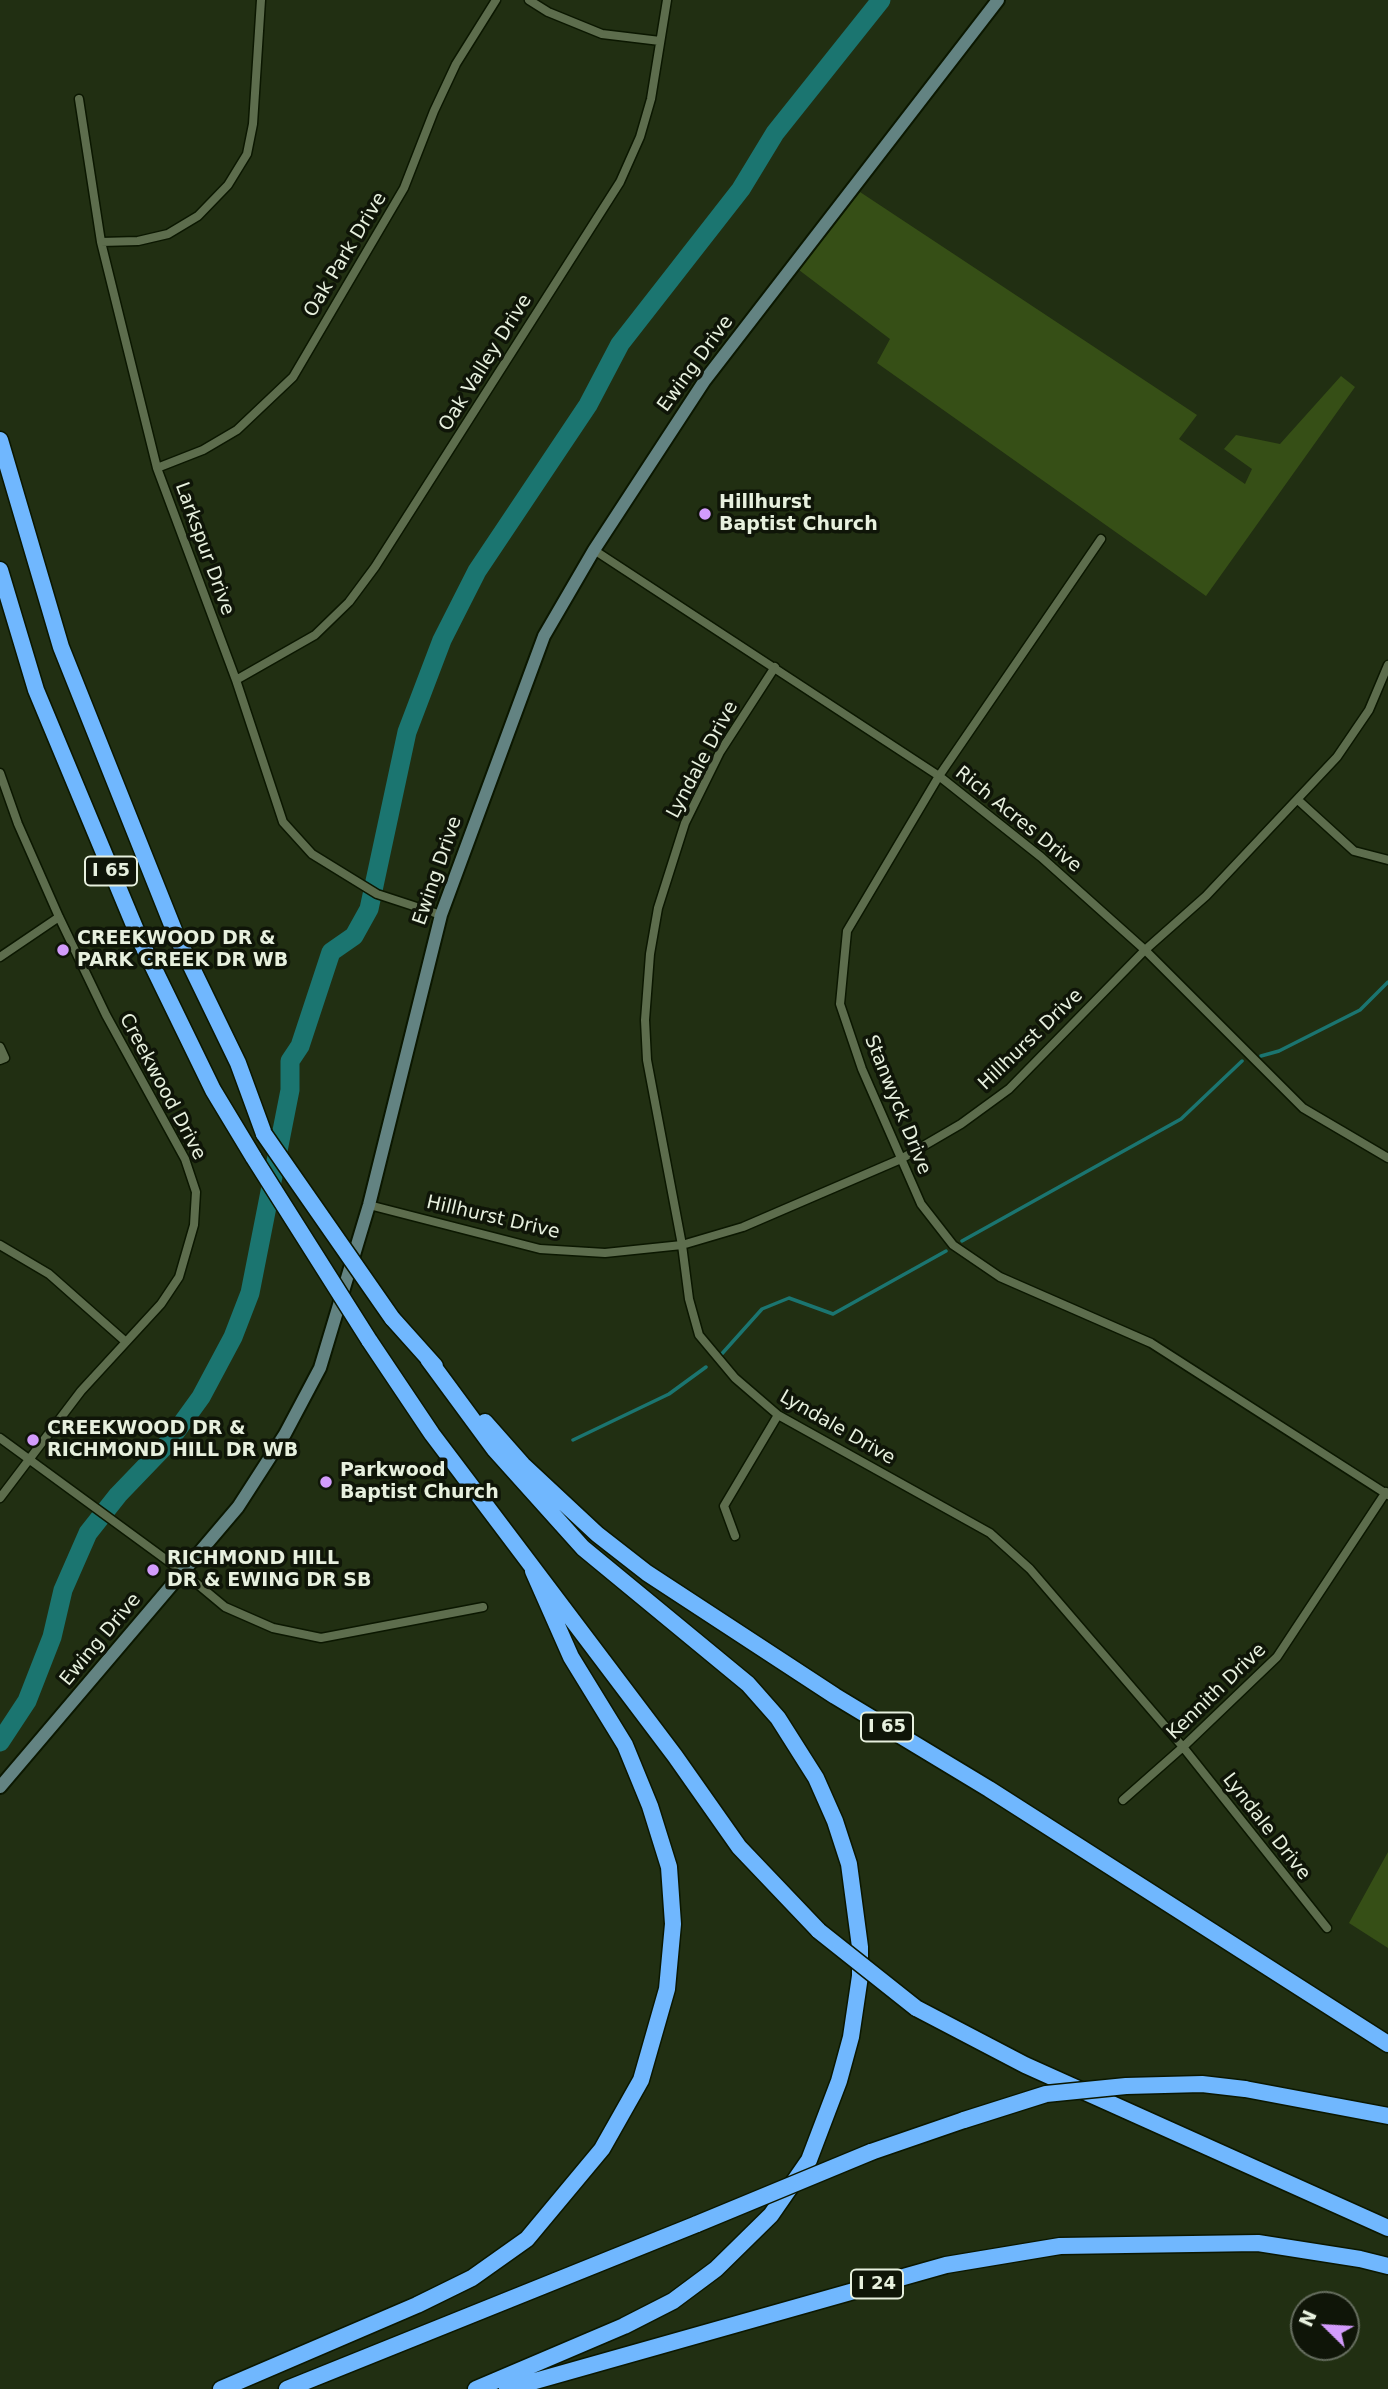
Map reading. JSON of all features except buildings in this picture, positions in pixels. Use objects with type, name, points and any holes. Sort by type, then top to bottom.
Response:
[{"type":"highway","name":"I 65","points":[[0,440],[61,647],[176,935],[238,1063],[264,1134],[392,1318],[523,1465],[597,1534],[647,1573],[835,1696],[989,1789],[1388,2044]]},
{"type":"highway","name":"I 65","points":[[0,570],[36,690],[141,942],[213,1090],[369,1340],[432,1434],[675,1756],[739,1847],[819,1931],[916,2008],[1025,2065],[1388,2228]]},
{"type":"highway","points":[[428,1359],[495,1450],[583,1548],[748,1684],[778,1718],[816,1778],[835,1821],[849,1864],[860,1947],[860,1976],[853,2025],[839,2081],[809,2160],[771,2215],[716,2269],[673,2301],[624,2326],[477,2389]]},
{"type":"highway","points":[[221,2389],[417,2305],[472,2278],[527,2239],[602,2148],[641,2080],[667,1989],[673,1924],[669,1867],[650,1806],[625,1745],[571,1657],[533,1570]]},
{"type":"highway","points":[[287,2389],[871,2152],[1046,2094],[1126,2086],[1202,2084],[1245,2089],[1388,2116]]},
{"type":"highway","name":"I 24","points":[[507,2389],[946,2265],[1060,2246],[1258,2243],[1388,2266]]},
{"type":"main road","name":"Ewing Drive","points":[[0,1787],[238,1507],[285,1434],[320,1368],[369,1205],[441,915],[544,636],[594,550],[705,380],[998,0]]},
{"type":"street","points":[[101,242],[138,241],[168,234],[198,216],[228,186],[247,154],[253,124],[261,0]]},
{"type":"street","name":"Oak Park Drive","points":[[157,468],[203,450],[237,430],[293,377],[404,188],[434,111],[456,64],[496,0]]},
{"type":"street","points":[[529,0],[548,12],[602,34],[660,41]]},
{"type":"street","name":"Oak Valley Drive","points":[[236,680],[315,635],[349,602],[375,567],[620,182],[640,138],[667,0]]},
{"type":"street","name":"Larkspur Drive","points":[[79,99],[101,242],[157,468],[236,680],[283,822],[312,854],[377,894],[441,915]]},
{"type":"street","name":"Stanwyck Drive","points":[[1101,539],[939,776],[847,931],[840,1004],[862,1069],[921,1204],[953,1245],[1000,1277],[1151,1343],[1387,1493]]},
{"type":"street","name":"Rich Acres Drive","points":[[594,550],[939,776],[1041,857],[1145,950],[1303,1108],[1388,1158]]},
{"type":"street","name":"Hillhurst Drive","points":[[369,1205],[540,1249],[605,1253],[682,1245],[743,1227],[901,1159],[961,1124],[1009,1089],[1145,950],[1206,896],[1337,757],[1365,716],[1388,665]]},
{"type":"street","name":"Lyndale Drive","points":[[775,667],[720,752],[685,823],[658,908],[646,1007],[647,1060],[682,1245],[689,1299],[699,1335],[735,1378],[778,1415],[990,1532],[1030,1569],[1183,1747],[1326,1928]]},
{"type":"street","name":"Creekwood Drive","points":[[0,773],[18,824],[59,917],[106,1016],[185,1159],[196,1192],[194,1225],[179,1277],[161,1304],[81,1391],[0,1498]]},
{"type":"street","points":[[1298,800],[1354,851],[1388,860]]},
{"type":"street","points":[[0,957],[59,917]]},
{"type":"street","points":[[0,1047],[5,1058],[0,1060]]},
{"type":"street","points":[[0,1245],[49,1274],[127,1342]]},
{"type":"street","points":[[735,1536],[724,1506],[778,1415]]},
{"type":"street","points":[[0,1438],[183,1572],[225,1607],[273,1628],[321,1639],[482,1607]]},
{"type":"street","name":"Kennith Drive","points":[[1122,1800],[1183,1747],[1277,1657],[1387,1493]]},
{"type":"green space","points":[[860,192],[1197,415],[1179,439],[1245,484],[1252,469],[1224,449],[1236,435],[1280,444],[1341,376],[1355,387],[1206,596],[877,363],[890,339],[799,270]]},
{"type":"green space","points":[[1388,1852],[1388,1948],[1349,1923]]},
{"type":"waterway","points":[[0,1742],[27,1701],[52,1637],[63,1590],[88,1533],[118,1495],[167,1444],[201,1397],[233,1337],[250,1293],[290,1090],[290,1061],[300,1046],[331,952],[354,936],[369,909],[407,732],[442,640],[477,571],[588,405],[620,344],[741,189],[775,133],[881,0]]},
{"type":"waterway","points":[[1261,1056],[1279,1051],[1360,1010],[1388,982]]},
{"type":"waterway","points":[[962,1241],[1181,1119],[1242,1061]]},
{"type":"waterway","points":[[719,1357],[762,1309],[789,1298],[833,1314],[946,1251]]},
{"type":"waterway","points":[[573,1440],[669,1394],[706,1367]]},
{"type":"place","name":"Hillhurst Baptist Church","points":[[705,514]]},
{"type":"place","name":"CREEKWOOD DR & PARK CREEK DR WB","points":[[63,950]]},
{"type":"place","name":"CREEKWOOD DR & RICHMOND HILL DR WB","points":[[33,1440]]},
{"type":"place","name":"Parkwood Baptist Church","points":[[326,1482]]},
{"type":"place","name":"RICHMOND HILL DR & EWING DR SB","points":[[153,1570]]}]
